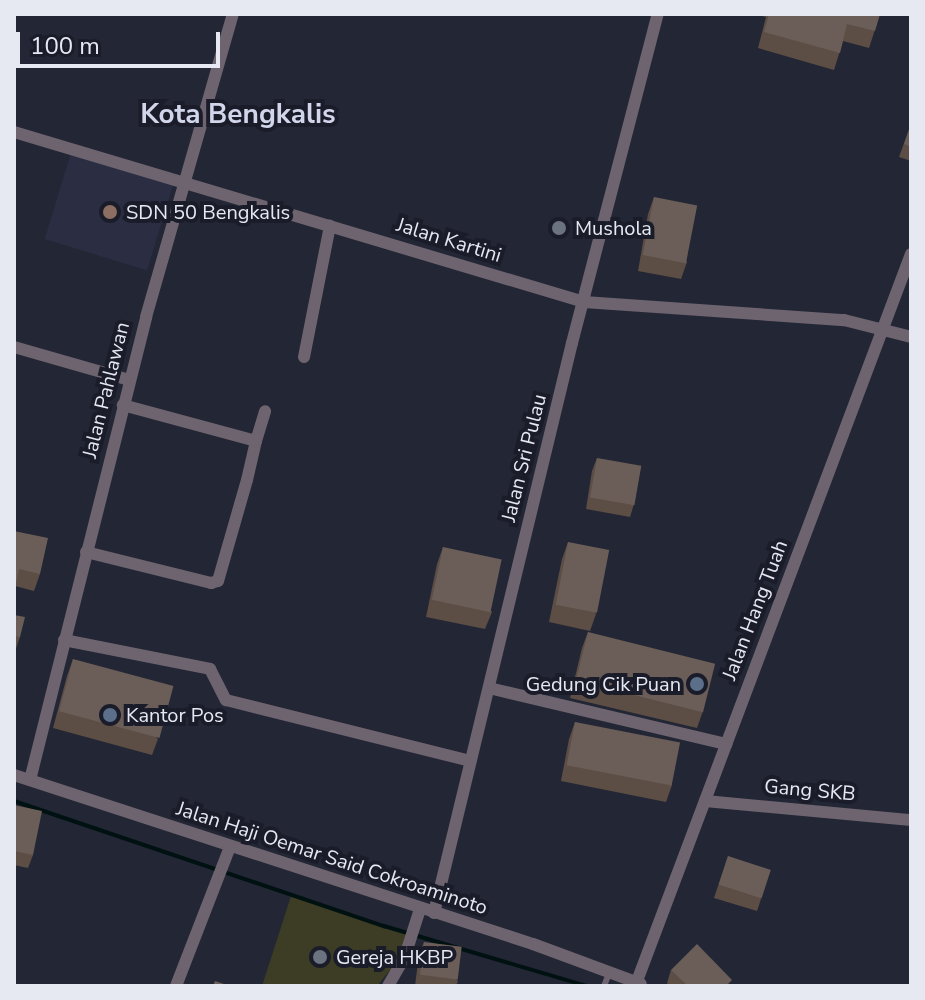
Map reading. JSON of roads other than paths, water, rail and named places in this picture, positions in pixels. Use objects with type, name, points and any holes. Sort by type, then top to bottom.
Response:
[{"type":"street","name":"Jalan Pahlawan","points":[[30,780],[129,380],[233,14]]},
{"type":"street","name":"Jalan Sri Pulau","points":[[434,913],[658,14]]},
{"type":"street","name":"Jalan Kartini","points":[[14,132],[584,302],[800,316],[884,327],[911,337]]},
{"type":"street","points":[[304,357],[330,226]]},
{"type":"street","name":"Jalan Hang Tuah","points":[[641,984],[726,744],[911,254]]},
{"type":"street","points":[[14,347],[129,380]]},
{"type":"street","points":[[123,405],[256,441]]},
{"type":"street","points":[[86,552],[211,583],[218,581],[265,411]]},
{"type":"street","points":[[64,640],[210,669],[226,700],[471,761]]},
{"type":"street","points":[[489,688],[726,744]]},
{"type":"street","name":"Jalan Haji Oemar Said Cokroaminoto","points":[[14,775],[228,852],[419,914],[434,913],[606,979],[641,984]]},
{"type":"street","name":"Gang SKB","points":[[705,801],[911,820]]},
{"type":"street","points":[[176,986],[228,852]]},
{"type":"street","points":[[388,986],[410,944],[419,914]]},
{"type":"waterway","points":[[14,801],[384,926],[586,986]]},
{"type":"place","name":"SDN 50 Bengkalis","points":[[110,212]]},
{"type":"place","name":"Mushola","points":[[559,228]]},
{"type":"place","name":"Gedung Cik Puan","points":[[697,684]]},
{"type":"place","name":"Kantor Pos","points":[[110,715]]},
{"type":"place","name":"Gereja HKBP","points":[[320,957]]},
{"type":"district","name":"Kota Bengkalis","points":[[238,114]]}]
